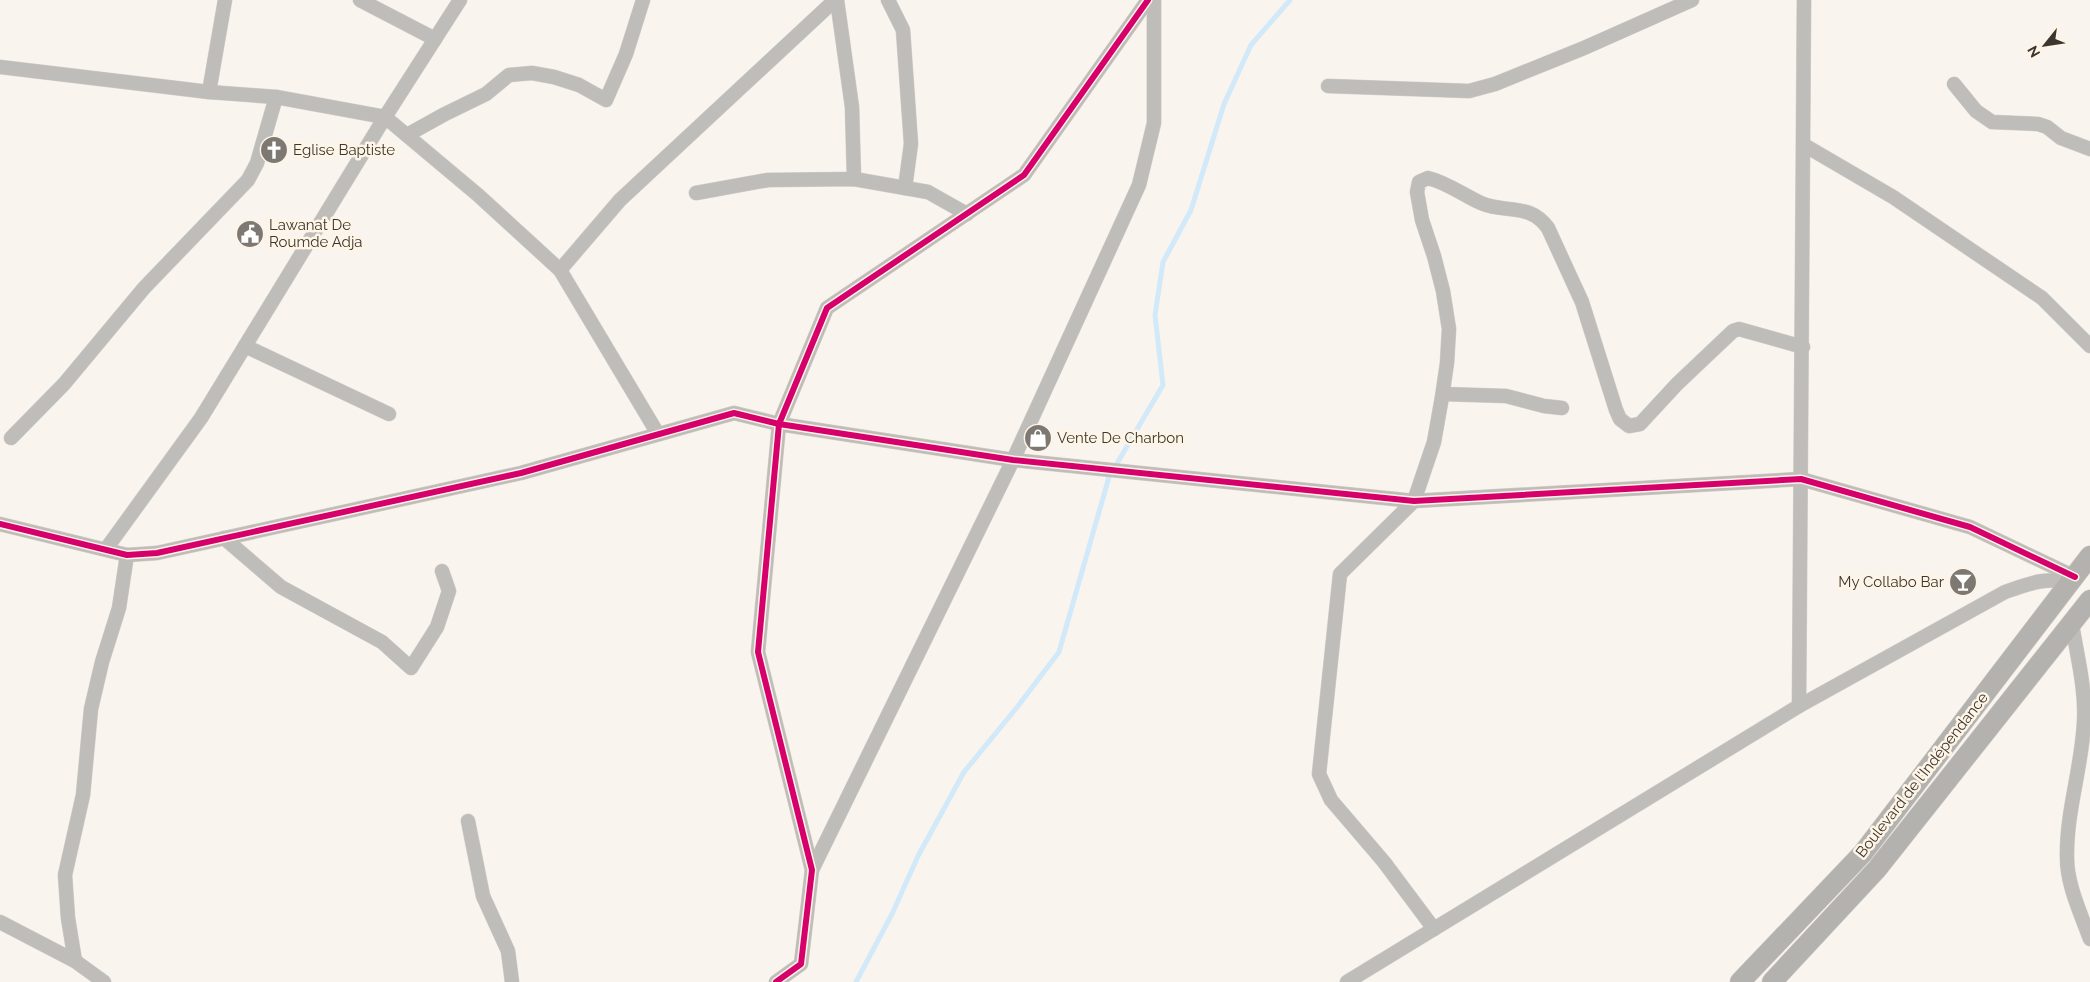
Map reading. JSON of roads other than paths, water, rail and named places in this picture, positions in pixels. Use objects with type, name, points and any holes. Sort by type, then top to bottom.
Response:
[{"type":"main road","name":"Boulevard de l'Indépendance","points":[[1740,982],[1863,853],[2090,556]]},
{"type":"main road","name":"Boulevard de l'Indépendance","points":[[1772,982],[1877,868],[2090,600]]},
{"type":"street","points":[[209,92],[225,0]]},
{"type":"street","points":[[360,0],[435,38]]},
{"type":"street","points":[[106,549],[201,418],[385,117],[460,0]]},
{"type":"street","points":[[407,136],[486,94],[509,75],[532,74],[554,77],[579,85],[606,100],[626,54],[643,0]]},
{"type":"street","points":[[560,270],[620,200],[836,0]]},
{"type":"street","points":[[836,0],[852,107],[854,179]]},
{"type":"street","points":[[888,0],[903,30],[911,144],[905,188]]},
{"type":"street","points":[[812,870],[758,652],[780,424],[827,308],[1024,175],[1148,0]]},
{"type":"street","points":[[776,982],[801,964],[812,870],[1013,460],[1139,185],[1154,123],[1154,0]]},
{"type":"street","points":[[1328,86],[1469,91],[1495,84],[1584,48],[1692,0]]},
{"type":"street","points":[[1799,706],[1804,0]]},
{"type":"street","points":[[0,67],[209,92],[276,97],[385,117],[478,195],[560,270],[658,434]]},
{"type":"street","points":[[1954,84],[1976,111],[1992,122],[2038,124],[2047,127],[2061,138],[2090,150]]},
{"type":"street","points":[[11,438],[64,384],[144,288],[248,180],[257,163],[276,97]]},
{"type":"street","points":[[1804,145],[1893,197],[2042,298],[2090,346]]},
{"type":"street","points":[[1434,929],[1384,862],[1331,800],[1320,774],[1340,574],[1414,501],[1434,442],[1443,394],[1450,329],[1443,291],[1422,220],[1417,192],[1419,182],[1428,178],[1443,182],[1482,204],[1518,210],[1540,218],[1548,228],[1582,302],[1616,410],[1620,419],[1630,426],[1640,424],[1677,384],[1733,331],[1739,329],[1803,347]]},
{"type":"street","points":[[696,193],[768,180],[854,179],[928,192],[967,214]]},
{"type":"street","points":[[245,346],[389,414]]},
{"type":"street","points":[[1443,394],[1506,396],[1544,406],[1562,408]]},
{"type":"street","points":[[0,524],[127,555],[157,553],[521,473],[734,413],[780,424],[1013,460],[1414,501],[1801,479],[1970,527],[2072,580]]},
{"type":"street","points":[[224,538],[281,587],[382,642],[411,668],[437,627],[449,590],[442,570]]},
{"type":"street","points":[[74,961],[65,875],[83,795],[91,709],[102,662],[119,608],[127,555]]},
{"type":"street","points":[[1347,982],[1799,706],[2005,592],[2031,584],[2072,580]]},
{"type":"street","points":[[2072,624],[2084,708],[2084,723],[2071,812],[2067,858],[2069,874],[2090,939]]},
{"type":"street","points":[[468,821],[483,896],[508,951],[512,982]]},
{"type":"street","points":[[2076,898],[2090,904]]},
{"type":"street","points":[[0,922],[74,961],[104,982]]},
{"type":"waterway","points":[[856,982],[892,914],[918,856],[964,772],[1059,652],[1109,477],[1163,385],[1155,315],[1163,262],[1191,210],[1224,104],[1251,45],[1290,0]]},
{"type":"place","name":"Eglise Baptiste","points":[[274,150]]},
{"type":"place","name":"Lawanat De Roumde Adja","points":[[250,234]]},
{"type":"place","name":"Vente De Charbon","points":[[1038,438]]},
{"type":"place","name":"My Collabo Bar","points":[[1963,582]]}]
